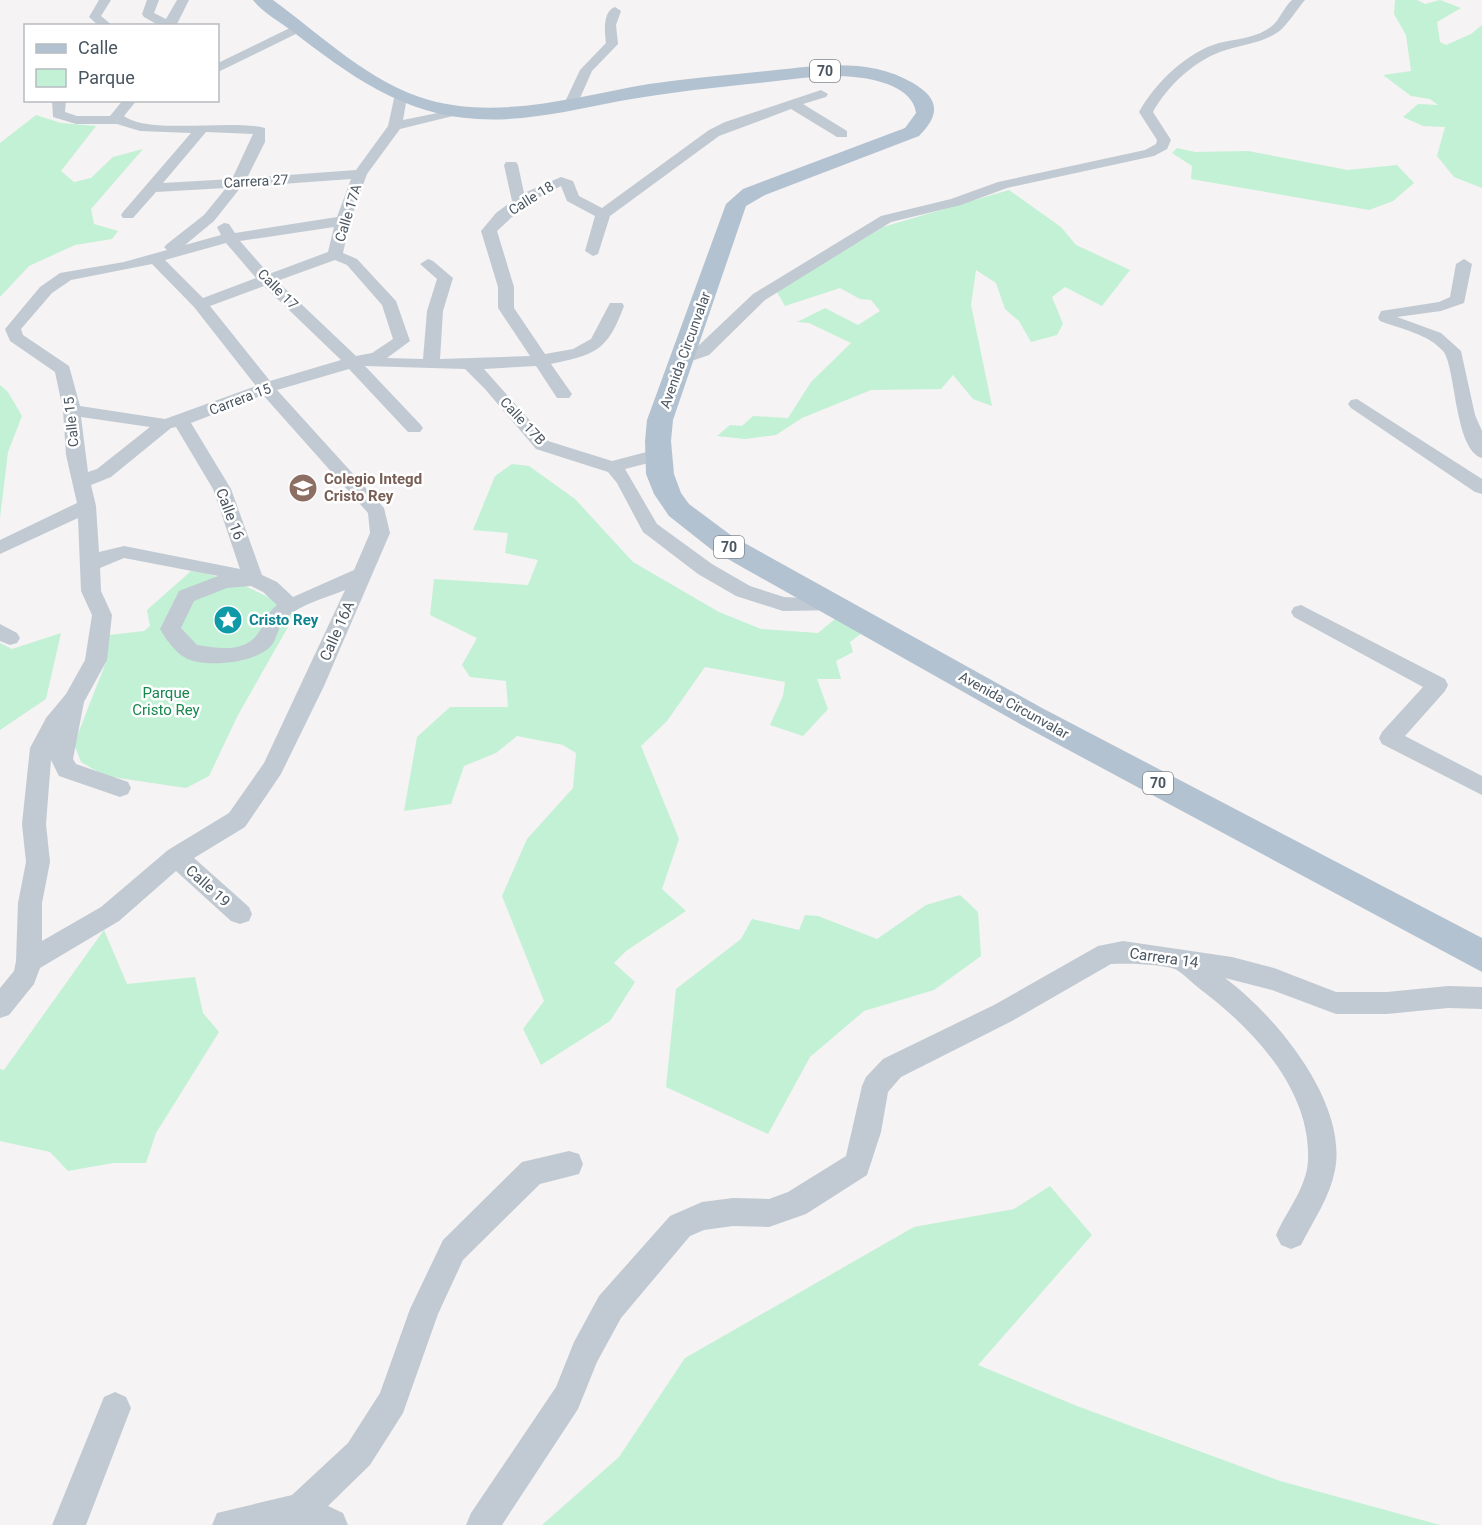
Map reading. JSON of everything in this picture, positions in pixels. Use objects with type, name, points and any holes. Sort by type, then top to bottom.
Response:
[{"type":"main road","name":"Avenida Circunvalar","points":[[262,0],[400,97],[452,112],[512,113],[707,82],[844,71],[880,75],[917,94],[924,102],[924,120],[912,132],[746,195],[733,207],[730,226],[660,420],[658,455],[660,474],[668,494],[679,510],[694,523],[754,561],[837,605],[1031,716],[1482,956]]},
{"type":"street","points":[[105,0],[95,13],[95,17],[105,24]]},
{"type":"street","points":[[153,0],[147,14],[168,24]]},
{"type":"street","points":[[171,24],[183,0]]},
{"type":"street","points":[[680,360],[703,351],[759,297],[886,219],[956,202],[1002,185],[1149,153],[1162,146],[1164,140],[1159,131],[1148,122],[1146,112],[1152,102],[1193,59],[1220,47],[1257,39],[1277,28],[1291,7],[1299,0]]},
{"type":"street","points":[[571,104],[586,70],[612,44],[610,25],[615,11]]},
{"type":"street","points":[[219,56],[248,46],[295,24]]},
{"type":"street","points":[[219,67],[295,24]]},
{"type":"street","points":[[593,251],[603,214],[714,133],[821,94]]},
{"type":"street","points":[[400,97],[395,126],[452,112]]},
{"type":"street","points":[[59,102],[58,114],[118,120],[141,127],[260,131],[261,136],[251,159],[216,212],[201,226],[155,258]]},
{"type":"street","points":[[118,120],[119,111],[129,102]]},
{"type":"street","points":[[793,104],[842,134]]},
{"type":"street","name":"Calle 17A","points":[[395,126],[360,174],[335,255],[352,262],[390,304],[402,341]]},
{"type":"street","points":[[128,215],[202,128]]},
{"type":"street","points":[[511,165],[517,181],[516,193],[520,202]]},
{"type":"street","name":"Carrera 27","points":[[151,187],[360,174]]},
{"type":"street","name":"Calle 18","points":[[563,394],[506,308],[506,287],[489,231],[493,223],[520,202],[561,180],[568,184],[572,198],[603,214]]},
{"type":"street","name":"Calle 17","points":[[216,212],[229,238],[268,281],[352,362],[414,428]]},
{"type":"street","points":[[155,258],[229,238],[344,221]]},
{"type":"street","points":[[200,304],[335,255]]},
{"type":"street","name":"Calle 16A","points":[[29,961],[110,914],[176,857],[237,820],[273,768],[380,533],[377,513],[266,388],[200,304],[155,258]]},
{"type":"street","name":"Calle 15","points":[[75,700],[96,660],[102,615],[91,591],[87,506],[75,454],[72,410],[63,370],[15,337],[13,329],[46,290],[66,276],[155,258]]},
{"type":"street","points":[[428,264],[445,278],[435,311],[431,364]]},
{"type":"street","points":[[1464,264],[1458,300],[1445,307],[1387,314],[1386,318],[1435,336],[1453,351],[1466,415],[1482,452]]},
{"type":"street","points":[[352,362],[431,364],[540,360],[578,352],[596,344],[604,335],[616,306]]},
{"type":"street","name":"Carrera 15","points":[[173,423],[266,388],[352,362],[377,357],[402,341]]},
{"type":"street","name":"Calle 17B","points":[[468,363],[491,385],[542,445],[614,468]]},
{"type":"street","points":[[1357,404],[1482,488]]},
{"type":"street","points":[[72,410],[173,423]]},
{"type":"street","points":[[81,482],[104,473],[173,423]]},
{"type":"street","name":"Calle 16","points":[[173,423],[222,489],[254,579]]},
{"type":"street","points":[[658,455],[624,462],[614,468],[625,481],[650,528],[742,591],[783,604],[837,605]]},
{"type":"street","points":[[0,548],[87,506]]},
{"type":"street","points":[[90,566],[103,557],[124,552],[254,579],[270,588],[290,606]]},
{"type":"street","points":[[254,579],[225,581],[186,596],[170,629],[191,652],[231,657],[263,642],[275,617],[290,606],[363,574]]},
{"type":"street","points":[[1301,612],[1437,685],[1390,738],[1482,786]]},
{"type":"street","points":[[75,700],[62,759],[67,770],[120,788]]},
{"type":"street","points":[[0,1007],[25,976],[29,961],[30,903],[38,862],[34,824],[42,748],[54,724],[75,700]]},
{"type":"street","name":"Calle 19","points":[[176,857],[240,914]]},
{"type":"street","name":"Carrera 14","points":[[483,1525],[567,1398],[585,1353],[610,1307],[661,1245],[680,1226],[702,1216],[733,1212],[769,1213],[796,1204],[857,1165],[867,1132],[870,1106],[876,1086],[892,1068],[1003,1013],[1107,954],[1135,952],[1232,968],[1274,979],[1336,1003],[1388,1003],[1448,997],[1482,998]]},
{"type":"street","points":[[1181,959],[1247,1011],[1293,1067],[1314,1111],[1322,1158],[1319,1173],[1291,1235]]},
{"type":"street","points":[[229,1525],[300,1510],[359,1454],[392,1402],[425,1309],[453,1250],[532,1172],[569,1164]]},
{"type":"street","points":[[69,1525],[115,1408]]},
{"type":"street","points":[[300,1510],[332,1525]]},
{"type":"green space","points":[[1395,0],[1417,0],[1425,4],[1440,0],[1461,8],[1437,22],[1440,42],[1446,45],[1471,34],[1482,25],[1482,188],[1454,177],[1437,156],[1445,127],[1423,126],[1403,117],[1418,104],[1438,105],[1430,99],[1411,96],[1383,75],[1411,71],[1406,35],[1394,14]]},
{"type":"green space","points":[[36,115],[61,123],[96,126],[61,171],[74,182],[91,178],[113,157],[143,149],[91,209],[94,224],[118,231],[112,239],[75,245],[29,266],[0,297],[0,143]]},
{"type":"green space","points":[[1177,148],[1195,152],[1248,151],[1348,170],[1397,165],[1414,183],[1393,201],[1369,210],[1191,179],[1192,166],[1172,153]]},
{"type":"green space","points":[[1009,190],[1061,227],[1076,245],[1130,270],[1102,306],[1065,287],[1052,297],[1063,324],[1057,335],[1031,342],[1019,321],[1005,309],[996,283],[976,270],[971,305],[992,406],[973,399],[953,375],[941,389],[871,390],[802,418],[776,435],[745,439],[717,436],[730,425],[742,426],[753,416],[788,418],[811,382],[851,343],[809,323],[797,322],[825,308],[858,325],[880,311],[871,300],[860,299],[840,288],[785,306],[777,292],[883,227]]},
{"type":"green space","points":[[0,385],[8,392],[22,416],[8,452],[0,518]]},
{"type":"green space","points":[[512,464],[529,466],[575,499],[633,562],[719,612],[761,629],[818,633],[835,619],[862,633],[850,642],[853,652],[836,661],[841,679],[817,679],[828,709],[803,736],[770,725],[783,696],[785,682],[705,667],[667,721],[641,746],[679,839],[662,889],[686,911],[626,951],[614,963],[635,982],[610,1021],[541,1065],[523,1029],[544,1001],[502,896],[527,839],[573,788],[576,753],[563,745],[517,736],[496,753],[464,766],[451,804],[404,811],[417,737],[450,707],[508,707],[506,681],[470,677],[462,665],[477,638],[430,615],[434,579],[528,585],[538,560],[505,553],[508,533],[473,530],[495,476]]},
{"type":"green space","name":"Parque Cristo Rey","points":[[191,571],[245,586],[296,613],[238,715],[209,776],[186,788],[105,776],[81,762],[74,744],[106,662],[109,635],[144,631],[150,626],[147,610]]},
{"type":"green space","points":[[61,633],[46,699],[0,730],[0,643],[12,649]]},
{"type":"green space","points":[[960,895],[978,912],[981,956],[934,990],[864,1011],[810,1057],[768,1134],[666,1087],[676,989],[741,939],[752,919],[799,930],[805,915],[818,916],[877,939],[926,905]]},
{"type":"green space","points":[[104,930],[127,984],[195,977],[203,1013],[219,1032],[156,1133],[146,1163],[113,1163],[68,1171],[50,1152],[0,1141],[0,1069],[4,1070]]},
{"type":"green space","points":[[1050,1186],[1092,1235],[978,1365],[1077,1406],[1280,1481],[1440,1525],[542,1525],[619,1457],[685,1358],[914,1227],[1014,1209]]},
{"type":"place","name":"Colegio Integd Cristo Rey","points":[[303,488]]},
{"type":"place","name":"Cristo Rey","points":[[228,620]]}]
